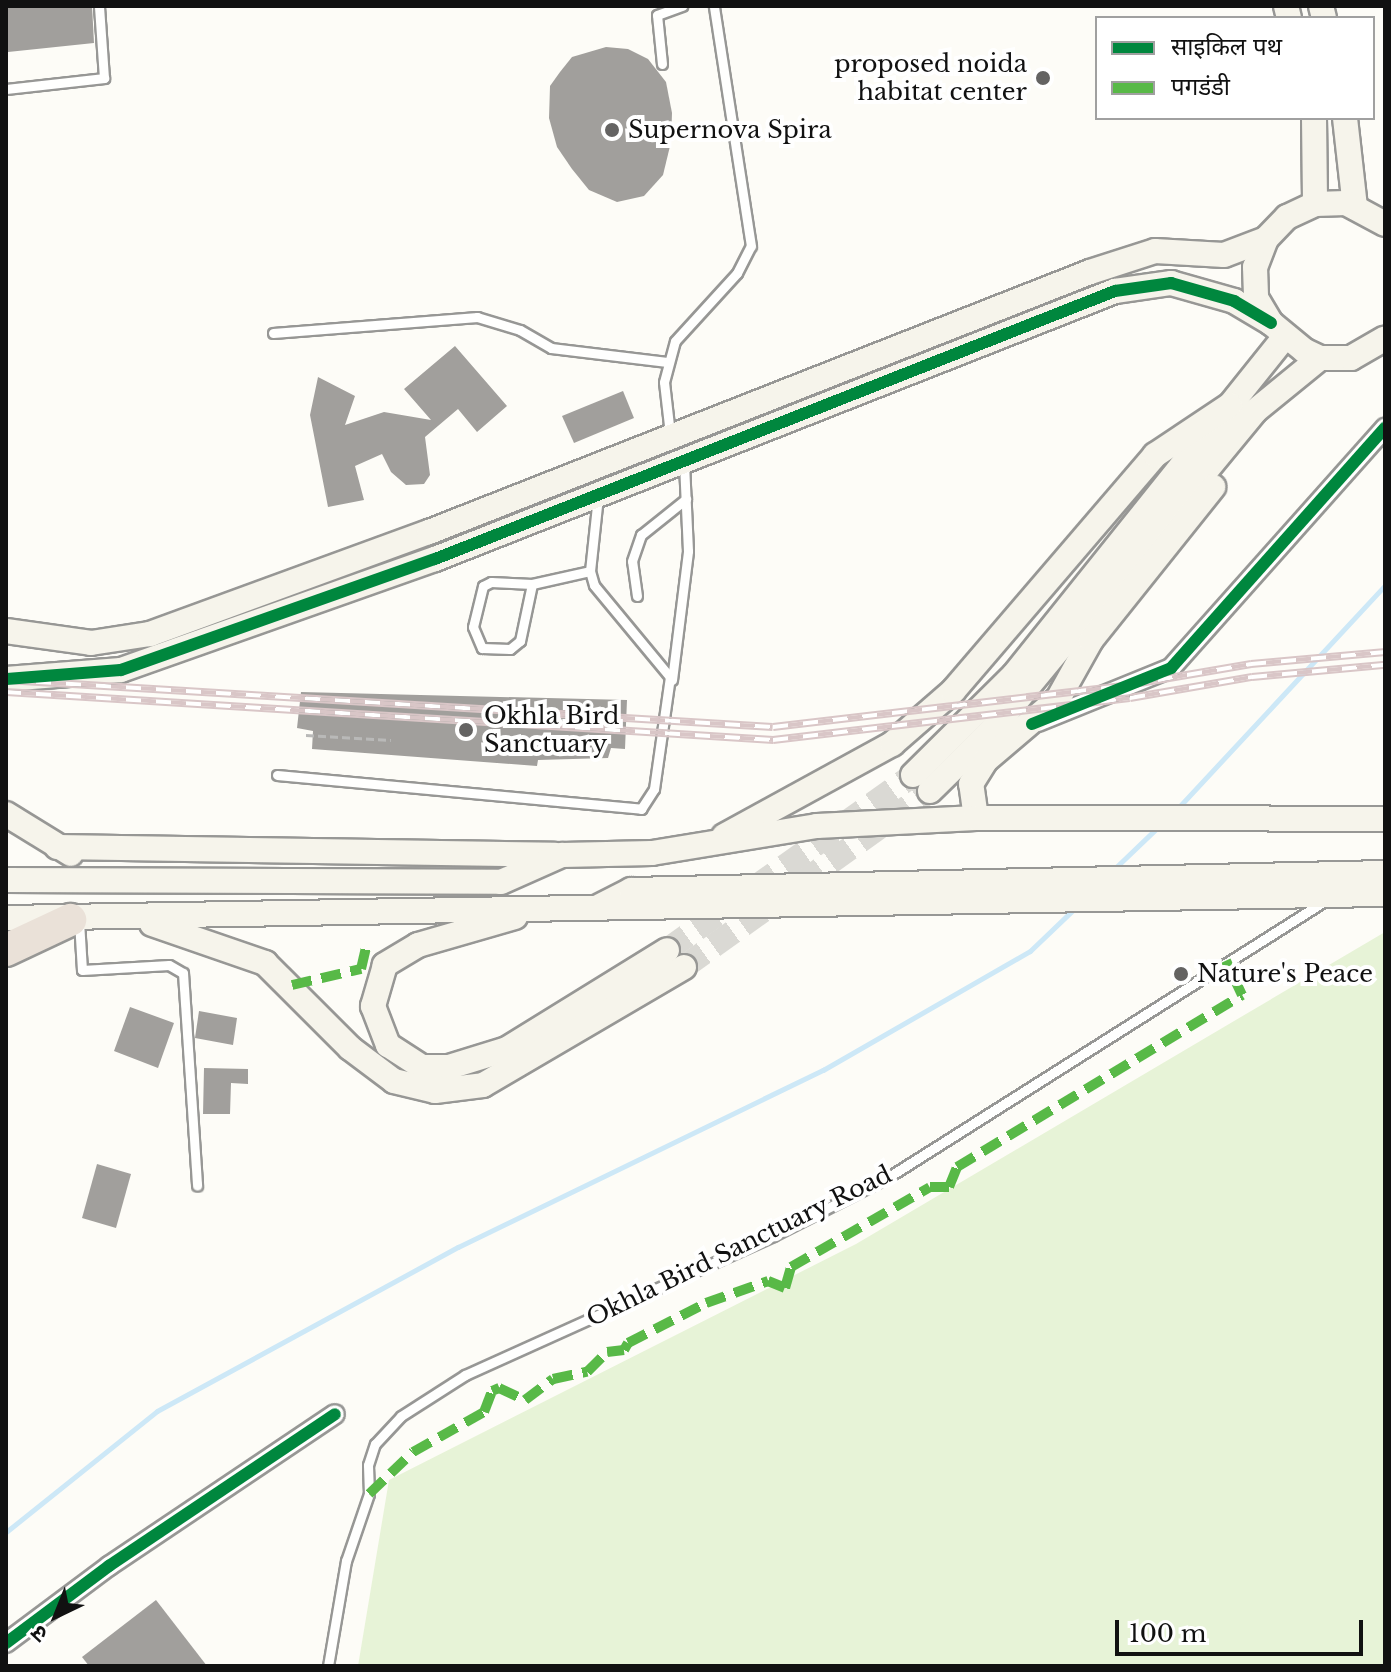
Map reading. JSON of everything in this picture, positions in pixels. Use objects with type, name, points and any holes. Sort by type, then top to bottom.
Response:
[{"type":"highway","points":[[10,938],[74,920]]},
{"type":"main road","points":[[1314,120],[1315,204]]},
{"type":"main road","points":[[1345,120],[1355,207]]},
{"type":"main road","points":[[1277,331],[1256,298],[1255,267],[1266,239],[1287,217],[1315,204],[1355,207],[1385,224]]},
{"type":"main road","points":[[6,631],[91,643],[150,634],[671,437],[1090,272],[1155,251],[1224,255],[1266,239]]},
{"type":"main road","points":[[6,679],[121,670],[435,559],[1115,291],[1171,283],[1234,301],[1320,358],[1351,358],[1385,338]]},
{"type":"main road","points":[[1277,331],[1230,405],[1014,675],[922,783],[993,729],[1255,411],[1320,358]]},
{"type":"main road","points":[[706,845],[892,744],[953,691],[1155,455],[1230,405]]},
{"type":"main road","points":[[976,818],[971,784],[986,760],[1058,699],[1091,640],[1211,490],[1255,411]]},
{"type":"main road","points":[[6,814],[57,847],[120,880]]},
{"type":"main road","points":[[57,847],[562,855],[652,853],[817,826],[976,818],[1385,819]]},
{"type":"main road","points":[[6,880],[501,882],[562,855]]},
{"type":"main road","points":[[74,920],[595,908],[631,890],[914,895],[1252,884],[1385,873]]},
{"type":"main road","points":[[1252,884],[1336,894],[1385,894]]},
{"type":"main road","points":[[138,920],[265,963],[350,1048],[394,1081],[435,1091],[483,1085],[676,958],[507,1049],[449,1067],[422,1067],[388,1045],[373,1006],[385,965],[418,945],[544,909]]},
{"type":"street","points":[[1032,724],[1171,668],[1385,428]]},
{"type":"street","points":[[6,1643],[109,1566],[291,1447],[335,1414]]},
{"type":"lane","points":[[6,89],[104,78],[99,6]]},
{"type":"lane","points":[[662,64],[657,15],[682,6]]},
{"type":"lane","points":[[671,437],[664,382],[667,362],[686,326],[737,273],[751,246],[714,6]]},
{"type":"lane","points":[[273,333],[477,317],[520,330],[551,348],[667,362]]},
{"type":"lane","points":[[277,775],[641,809],[654,789],[688,551],[684,460]]},
{"type":"lane","points":[[598,493],[590,571],[600,595],[665,668],[671,685]]},
{"type":"lane","points":[[637,596],[632,561],[641,535],[686,499]]},
{"type":"lane","points":[[532,584],[520,641],[510,649],[482,648],[473,627],[483,586],[491,582],[532,584],[590,571]]},
{"type":"lane","name":"Okhla Bird Sanctuary Road","points":[[328,1666],[346,1561],[369,1494],[368,1465],[375,1444],[401,1416],[465,1375],[773,1236],[887,1178],[1336,894]]},
{"type":"lane","points":[[74,920],[82,970],[169,965],[183,973],[197,1186]]},
{"type":"path","points":[[306,735],[391,740]]},
{"type":"green space","points":[[1385,932],[1385,1666],[358,1666],[389,1480],[856,1244]]},
{"type":"building","points":[[6,6],[92,6],[94,43],[8,52]]},
{"type":"building","name":"Supernova Spira","points":[[606,47],[628,49],[648,59],[666,82],[672,113],[671,142],[663,175],[644,196],[617,202],[589,190],[572,169],[557,147],[549,118],[550,86],[572,57]]},
{"type":"building","points":[[455,346],[507,406],[477,432],[458,409],[425,437],[430,475],[424,484],[406,485],[391,472],[382,454],[355,466],[364,500],[328,507],[310,415],[318,377],[355,396],[345,425],[384,412],[431,420],[404,389]]},
{"type":"building","points":[[623,391],[634,418],[574,443],[562,416]]},
{"type":"building","name":"Okhla Bird Sanctuary","points":[[301,692],[627,700],[625,749],[611,748],[608,758],[538,760],[537,766],[312,749],[313,731],[297,728]]},
{"type":"building","points":[[130,1007],[174,1023],[158,1068],[114,1051]]},
{"type":"building","points":[[199,1011],[237,1018],[233,1045],[195,1038]]},
{"type":"building","points":[[204,1068],[248,1069],[248,1084],[231,1083],[230,1114],[203,1114]]},
{"type":"building","points":[[97,1164],[131,1174],[116,1228],[82,1218]]},
{"type":"building","points":[[156,1600],[207,1666],[89,1666],[82,1657]]},
{"type":"waterway","points":[[1177,809],[1385,585]]},
{"type":"waterway","points":[[1113,870],[1158,827]]},
{"type":"waterway","points":[[6,1532],[157,1411],[458,1247],[823,1070],[1030,951],[1075,908]]},
{"type":"tunnel","points":[[667,950],[913,775]]},
{"type":"tunnel","points":[[684,967],[930,791]]},
{"type":"railway","points":[[6,680],[773,727],[1128,685],[1251,664],[1385,652]]},
{"type":"railway","points":[[6,692],[773,740],[1130,698],[1252,677],[1385,665]]},
{"type":"marked path","points":[[292,985],[361,969],[366,948]]},
{"type":"marked path","points":[[369,1494],[413,1452],[484,1412],[492,1391],[499,1388],[525,1400],[553,1379],[587,1372],[607,1352],[624,1350],[628,1343],[706,1303],[768,1281],[785,1288],[791,1267],[930,1187],[949,1187],[957,1167],[1242,995],[1226,961]]},
{"type":"cycle path","points":[[6,679],[121,670],[435,559],[1115,291],[1171,283],[1234,301],[1271,323]]},
{"type":"cycle path","points":[[1032,724],[1171,668],[1385,428]]},
{"type":"cycle path","points":[[6,1643],[109,1566],[335,1414]]},
{"type":"place","name":"proposed noida habitat center","points":[[1043,78]]},
{"type":"place","name":"Supernova Spira","points":[[612,130]]},
{"type":"place","name":"Okhla Bird Sanctuary","points":[[466,730]]},
{"type":"place","name":"Nature's Peace","points":[[1181,974]]}]
